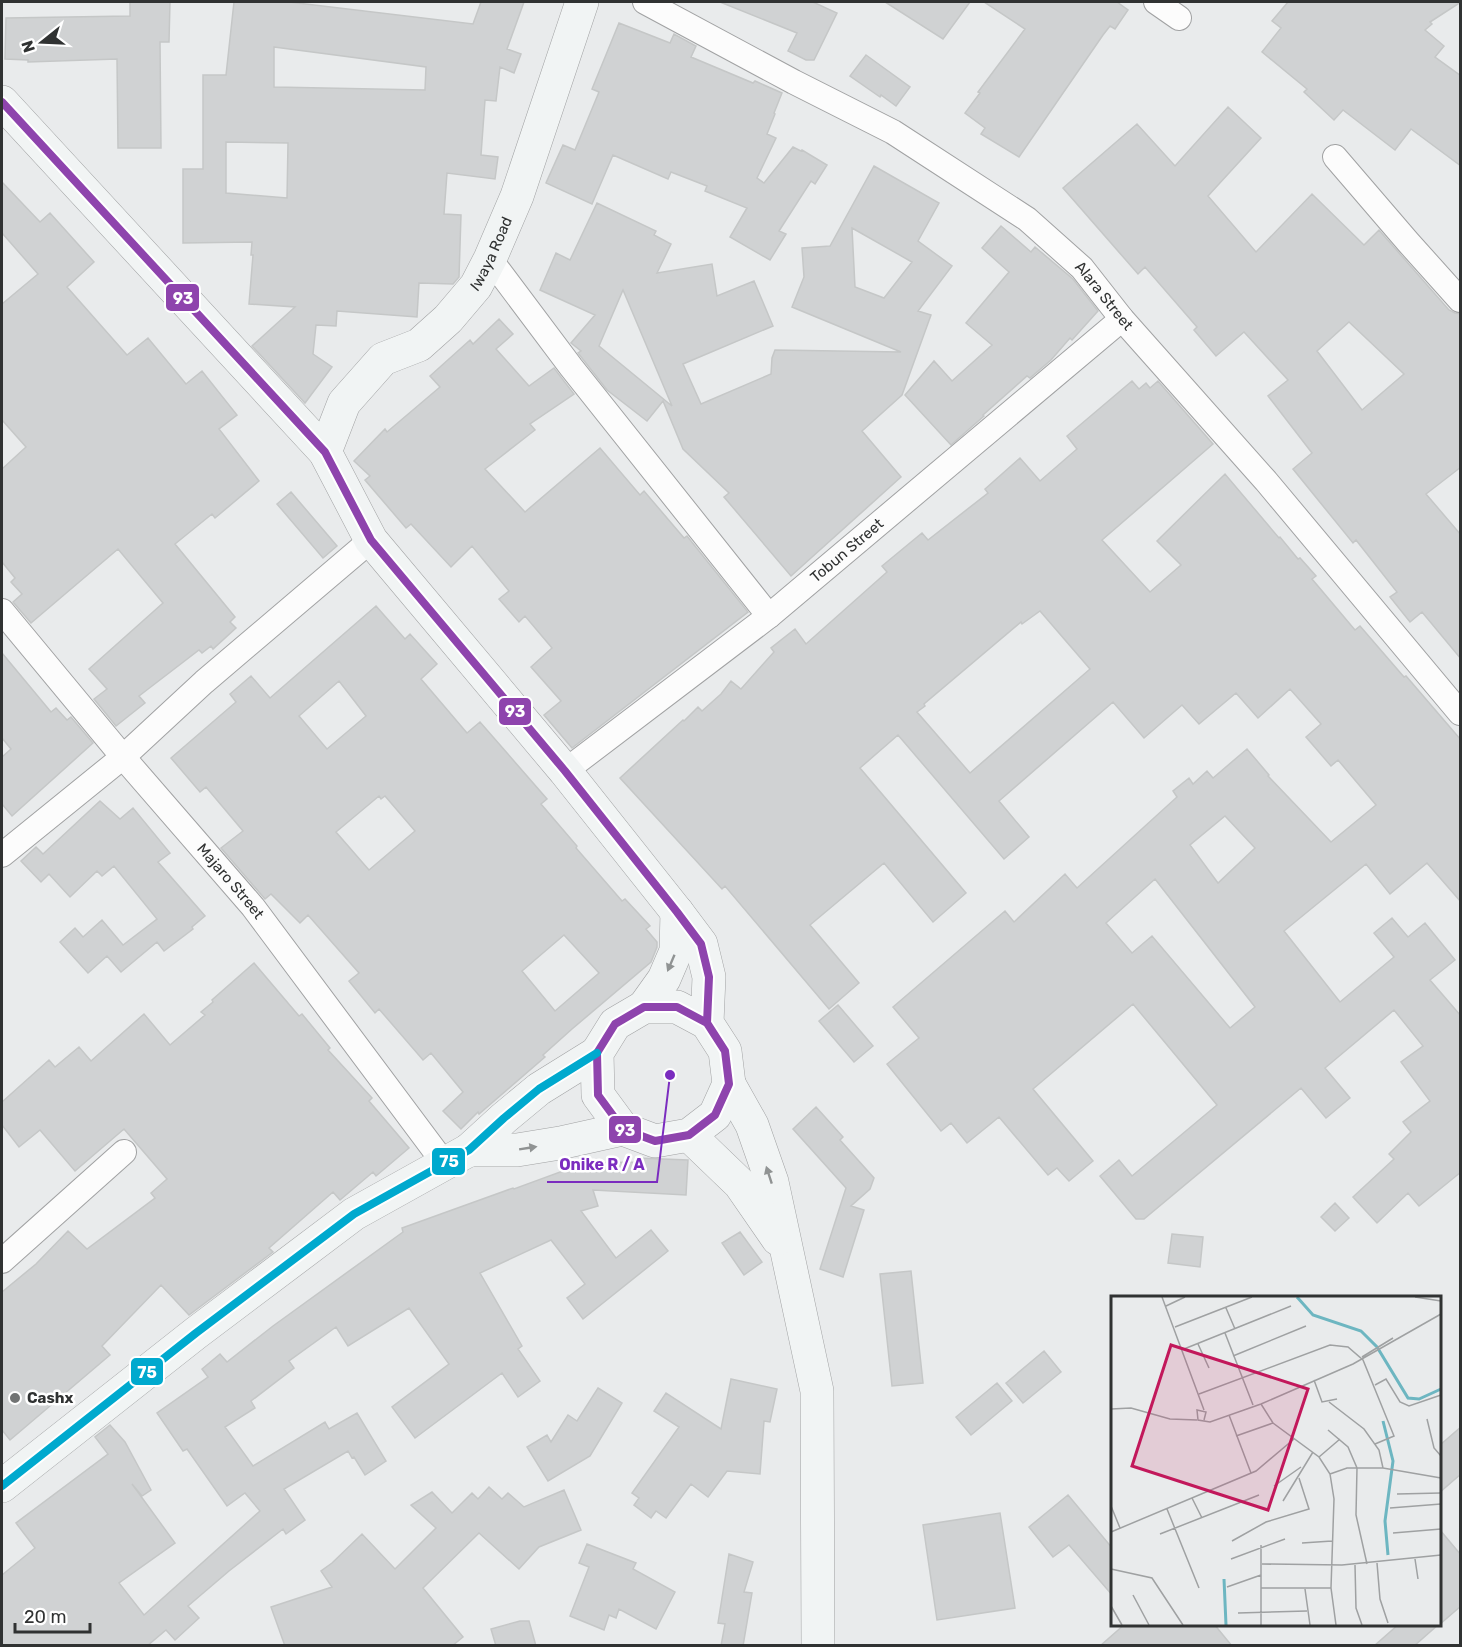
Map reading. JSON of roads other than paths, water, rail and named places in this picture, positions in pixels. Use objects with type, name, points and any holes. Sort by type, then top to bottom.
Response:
[{"type":"street","name":"Iwaya Road","points":[[325,452],[345,403],[384,359],[419,345],[448,319],[476,286],[517,196],[582,2]]},
{"type":"street","name":"Alara Street","points":[[645,2],[893,132],[1027,219],[1082,268],[1122,319],[1266,481],[1461,713]]},
{"type":"street","points":[[1156,2],[1179,18]]},
{"type":"street","points":[[2,102],[325,452],[371,540],[565,771],[701,944],[709,977],[707,1023]]},
{"type":"street","points":[[1335,157],[1461,300]]},
{"type":"street","points":[[490,259],[571,367],[769,616]]},
{"type":"street","name":"Tobun Street","points":[[565,771],[769,616],[1122,319]]},
{"type":"street","points":[[2,855],[123,757],[204,682],[371,540]]},
{"type":"street","name":"Majaro Street","points":[[2,611],[123,757],[253,907],[457,1157]]},
{"type":"street","points":[[2,1486],[196,1333],[354,1214],[457,1157],[539,1089],[597,1053],[615,1024],[644,1007],[664,979],[676,951],[677,912]]},
{"type":"street","points":[[644,1007],[677,1007],[707,1023],[725,1051],[729,1084],[752,1125],[772,1182],[817,1391],[818,1646]]},
{"type":"street","points":[[597,1053],[598,1095],[623,1129]]},
{"type":"street","points":[[457,1157],[560,1143],[623,1129],[655,1141],[689,1135],[716,1115],[729,1084]]},
{"type":"street","points":[[689,1135],[740,1184],[788,1253]]},
{"type":"street","points":[[2,1261],[124,1152]]},
{"type":"place","name":"Onike R / A","points":[[670,1075]]},
{"type":"place","name":"Cashx","points":[[15,1398]]}]
